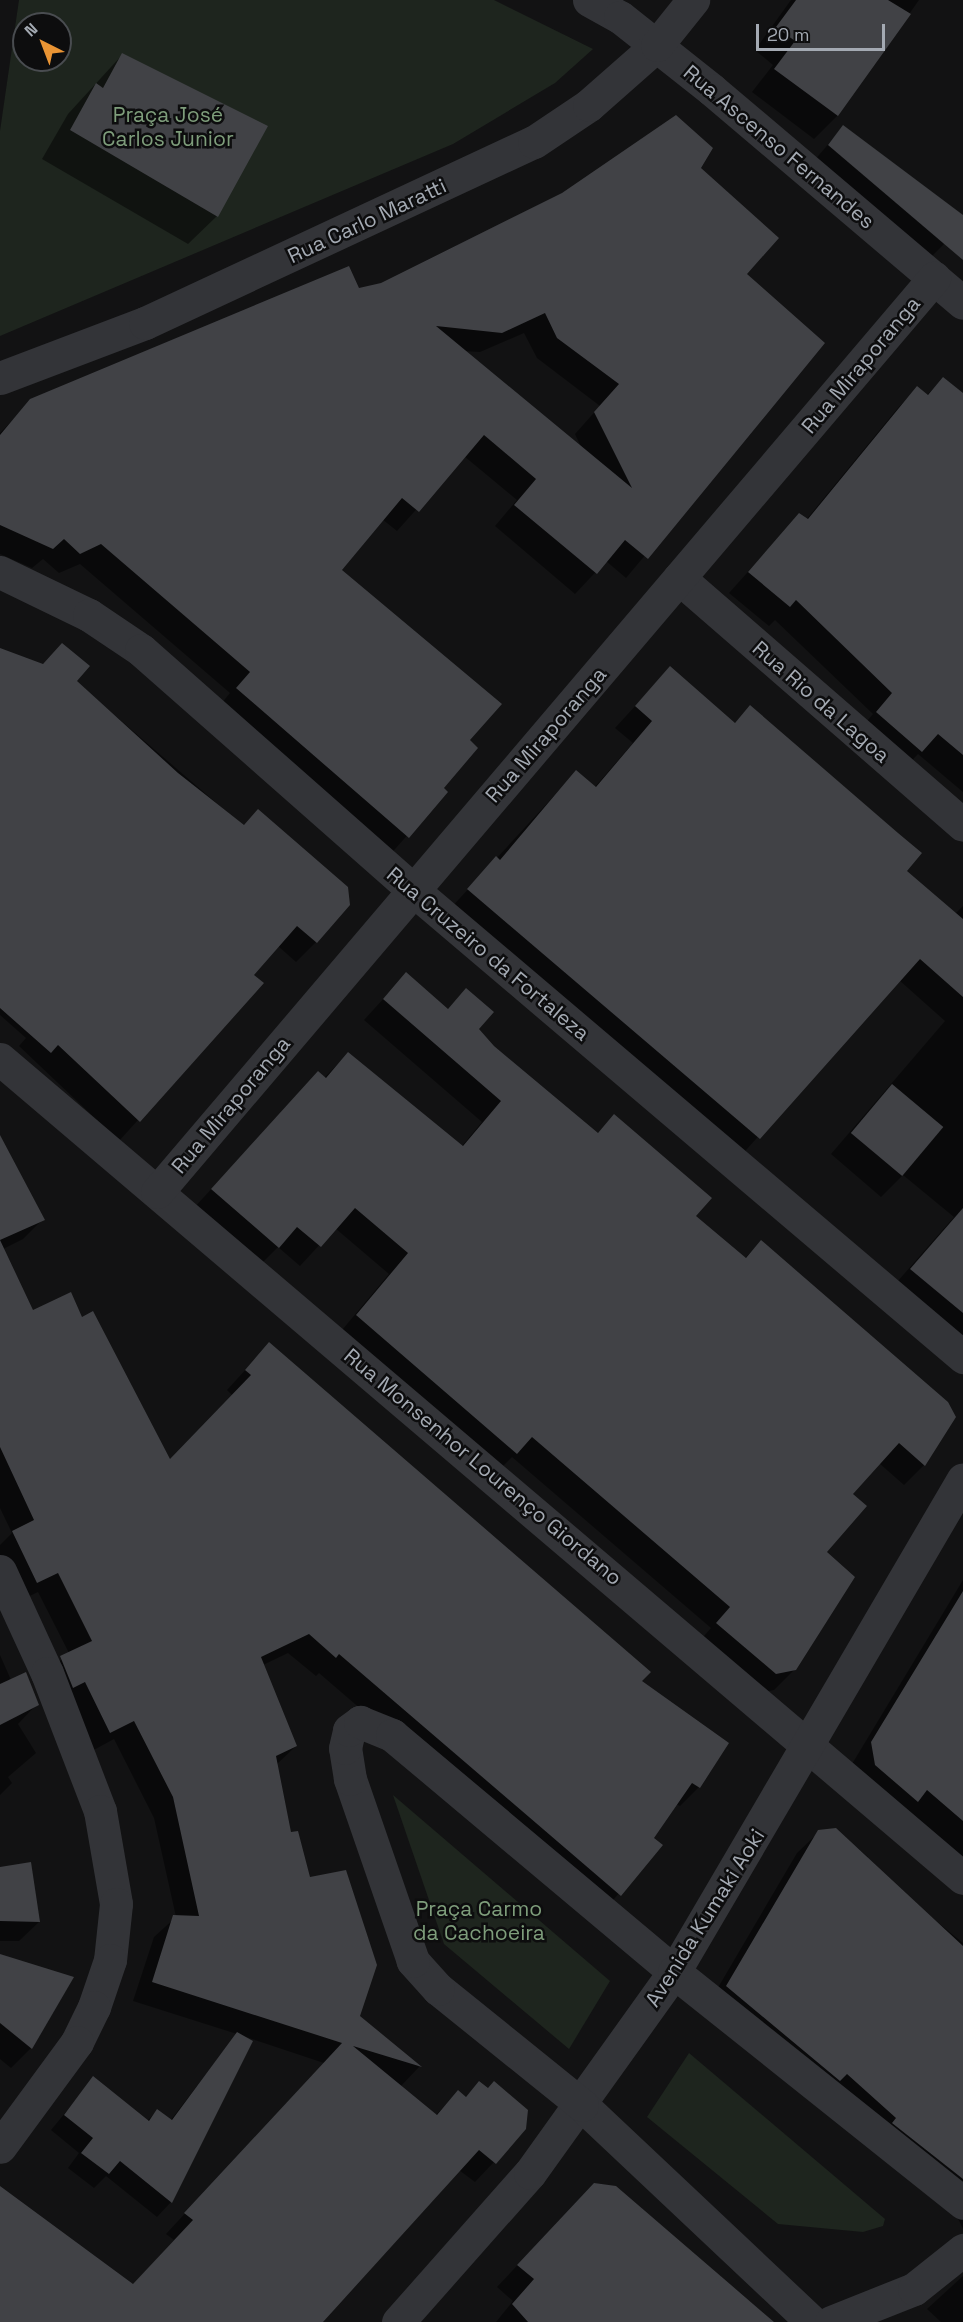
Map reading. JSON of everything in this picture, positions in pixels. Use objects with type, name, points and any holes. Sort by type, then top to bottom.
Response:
[{"type":"street","name":"Rua Ascenso Fernandes","points":[[590,0],[657,45],[963,303]]},
{"type":"street","name":"Rua Carlo Maratti","points":[[0,378],[145,323],[534,142],[589,105],[657,45],[693,0]]},
{"type":"street","name":"Rua Miraporanga","points":[[157,1192],[934,278]]},
{"type":"street","name":"Rua Cruzeiro da Fortaleza","points":[[0,572],[89,615],[141,650],[413,890],[963,1357]]},
{"type":"street","name":"Rua Rio da Lagoa","points":[[679,578],[963,825]]},
{"type":"street","name":"Rua Monsenhor Lourenço Giordano","points":[[0,1059],[811,1745],[963,1878]]},
{"type":"street","name":"Avenida Kumaki Aoki","points":[[398,2322],[466,2249],[582,2105],[674,1972],[811,1745],[963,1479]]},
{"type":"street","points":[[0,1571],[47,1673],[100,1811],[116,1904],[110,1960],[94,2007],[77,2042],[0,2147]]},
{"type":"street","points":[[812,2322],[582,2105],[438,1989],[413,1961],[350,1779],[345,1748],[349,1730],[360,1722],[392,1735],[674,1972],[963,2203]]},
{"type":"street","points":[[831,2322],[914,2289],[963,2250]]},
{"type":"green space","name":"Praça José Carlos Junior","points":[[19,0],[494,0],[593,49],[555,83],[453,144],[0,336],[0,131],[12,48],[12,72],[72,72],[72,12],[17,12]]},
{"type":"green space","name":"Praça Carmo da Cachoeira","points":[[393,1795],[610,1981],[569,2049],[444,1944]]},
{"type":"green space","points":[[689,2053],[885,2219],[883,2226],[863,2232],[778,2224],[647,2117]]},
{"type":"building","points":[[796,0],[888,0],[911,14],[838,116],[774,69],[795,41],[776,27]]},
{"type":"building","points":[[122,53],[268,126],[218,217],[70,130],[96,83],[103,88]]},
{"type":"building","points":[[676,115],[713,148],[701,168],[779,238],[747,274],[825,343],[648,559],[625,540],[597,574],[514,505],[536,479],[484,435],[419,512],[402,498],[342,570],[502,704],[470,740],[478,748],[444,788],[448,792],[409,838],[236,688],[250,672],[101,544],[80,554],[64,539],[53,549],[0,525],[0,435],[30,399],[349,266],[359,288],[381,283],[562,193]],"holes":[[[545,313],[557,338],[619,384],[594,412],[632,488],[436,326],[502,333]]]},
{"type":"building","points":[[843,125],[963,215],[963,260],[828,145]]},
{"type":"building","points":[[943,377],[963,393],[963,755],[938,734],[922,752],[876,712],[892,693],[796,600],[790,607],[748,572],[799,513],[808,519],[917,386],[928,395]]},
{"type":"building","points":[[62,643],[90,666],[77,681],[178,773],[244,825],[258,809],[348,887],[350,905],[317,943],[297,926],[254,975],[264,983],[140,1122],[58,1045],[51,1053],[0,1008],[0,648],[43,664]]},
{"type":"building","points":[[670,666],[735,723],[750,705],[922,853],[907,871],[963,919],[963,997],[920,959],[760,1139],[467,889],[496,856],[500,860],[576,770],[596,787],[652,721],[635,706]]},
{"type":"building","points":[[406,972],[448,1009],[466,988],[494,1012],[479,1029],[494,1046],[598,1133],[614,1114],[712,1198],[696,1216],[746,1258],[761,1240],[948,1402],[956,1417],[925,1466],[899,1443],[853,1494],[867,1506],[827,1552],[855,1577],[796,1670],[776,1674],[716,1623],[730,1607],[532,1437],[517,1454],[356,1315],[408,1253],[355,1208],[321,1247],[297,1227],[279,1248],[211,1189],[318,1071],[326,1078],[348,1052],[463,1146],[501,1101],[383,999]]},
{"type":"building","points":[[892,1084],[943,1127],[902,1176],[851,1133]]},
{"type":"building","points":[[0,1135],[45,1220],[0,1240]]},
{"type":"building","points":[[963,1208],[963,1313],[910,1269]]},
{"type":"building","points":[[0,1240],[33,1310],[71,1292],[82,1317],[93,1311],[170,1459],[251,1375],[245,1370],[269,1342],[651,1672],[642,1681],[729,1743],[700,1788],[692,1783],[654,1838],[663,1845],[621,1896],[339,1654],[336,1658],[309,1634],[261,1657],[297,1746],[276,1756],[291,1832],[298,1831],[310,1877],[346,1870],[377,1965],[360,2016],[422,2067],[353,2046],[437,2115],[458,2090],[466,2097],[479,2081],[488,2088],[494,2081],[528,2110],[526,2129],[496,2164],[479,2150],[323,2322],[0,2322],[0,2186],[133,2284],[193,2220],[184,2213],[342,2043],[152,1982],[173,1915],[199,1916],[173,1797],[134,1721],[110,1733],[85,1682],[73,1688],[60,1656],[92,1641],[58,1573],[37,1583],[12,1531],[34,1520],[0,1447]]},
{"type":"building","points":[[963,1591],[963,1821],[927,1790],[918,1802],[875,1765],[871,1742]]},
{"type":"building","points":[[26,1672],[39,1705],[0,1725],[0,1684]]},
{"type":"building","points":[[836,1828],[963,1946],[963,2179],[892,2123],[896,2118],[847,2074],[840,2081],[726,1986],[818,1830]]},
{"type":"building","points":[[31,1862],[40,1922],[0,1921],[0,1867]]},
{"type":"building","points":[[0,1954],[74,1977],[32,2049],[0,2023]]},
{"type":"building","points":[[237,2032],[253,2041],[172,2203],[120,2161],[109,2174],[81,2153],[93,2138],[64,2115],[93,2076],[149,2121],[157,2109],[172,2120]]},
{"type":"building","points":[[594,2183],[616,2186],[774,2322],[528,2322],[512,2304],[534,2279],[517,2265]]}]
